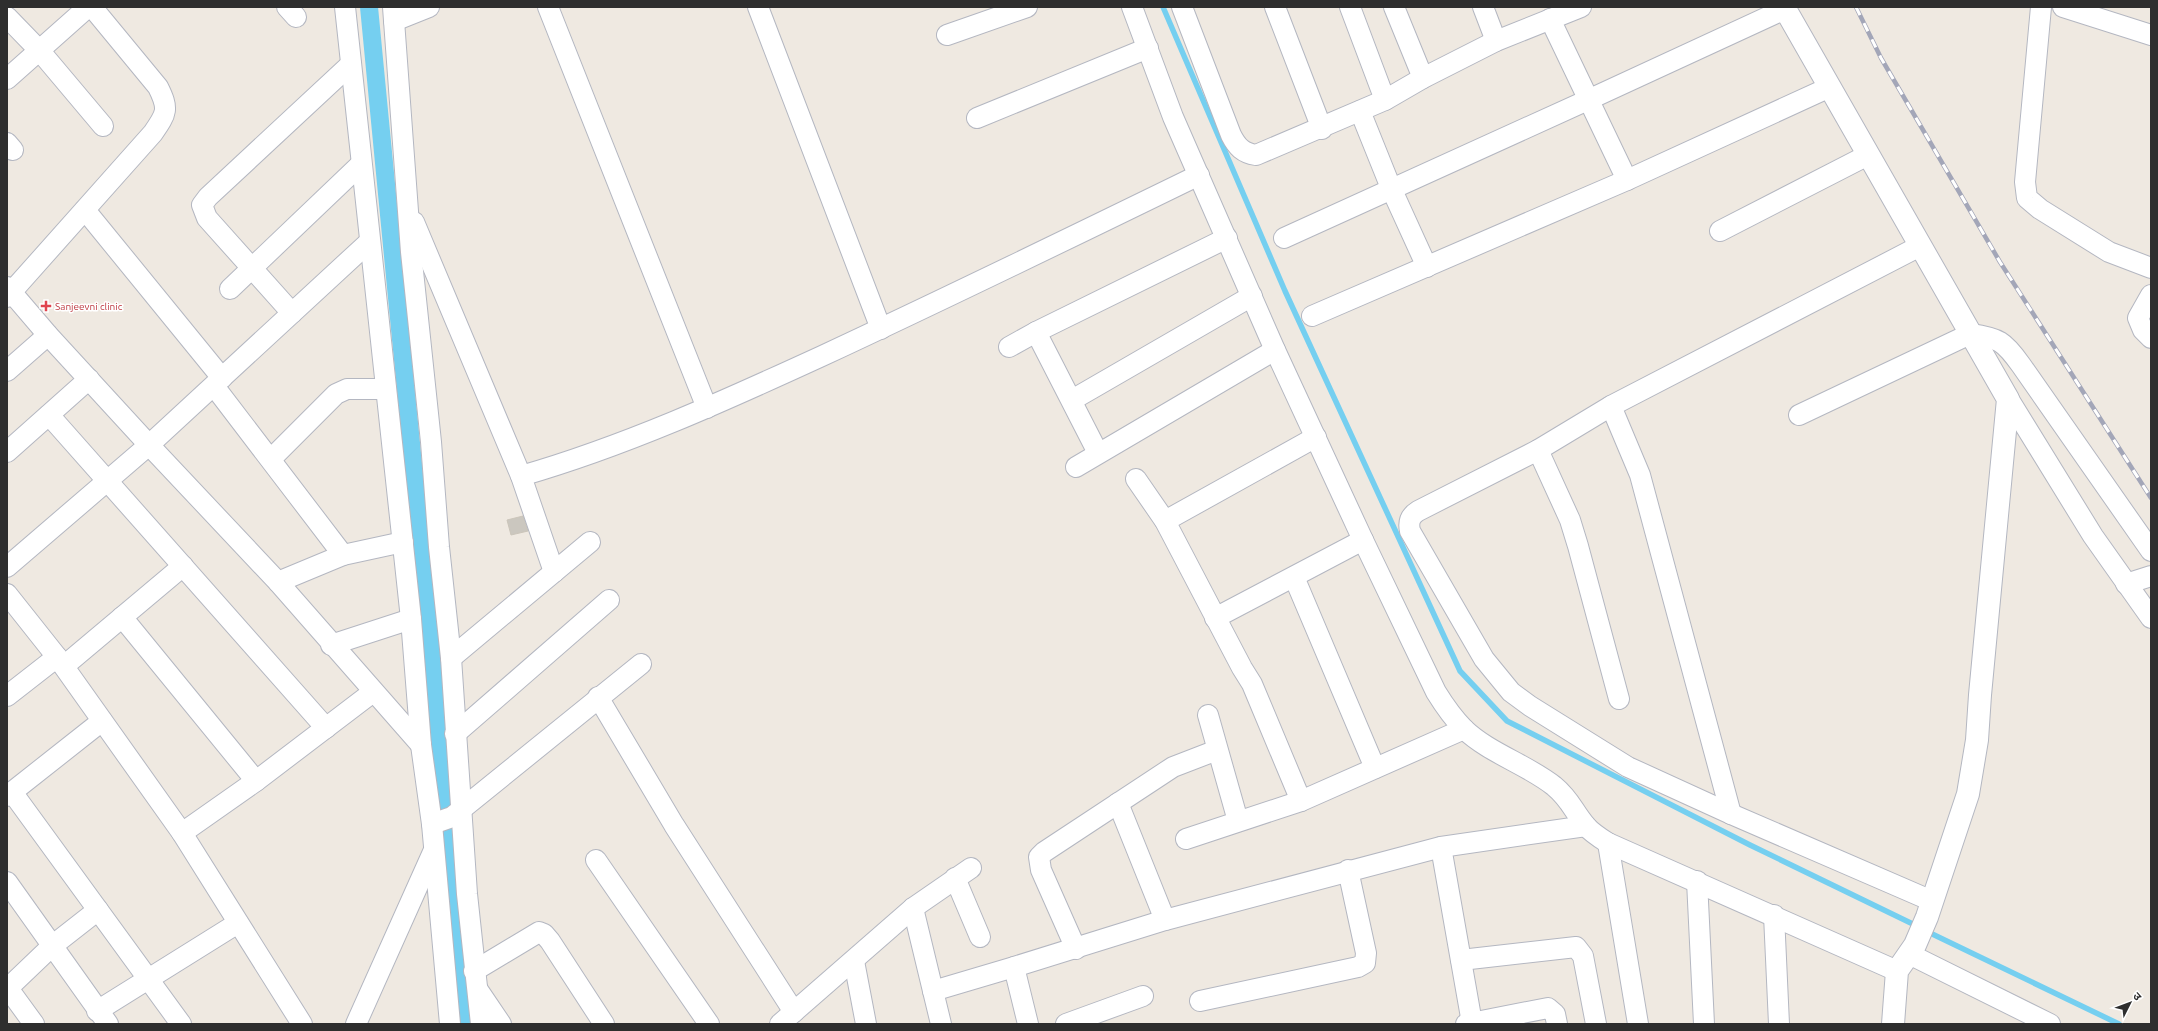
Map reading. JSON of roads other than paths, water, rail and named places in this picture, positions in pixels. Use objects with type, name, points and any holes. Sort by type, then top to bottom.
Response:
[{"type":"street","points":[[7,79],[88,7]]},
{"type":"street","points":[[92,7],[158,87],[166,102],[162,120],[153,133],[85,210],[9,292],[148,445],[278,582],[421,745]]},
{"type":"street","points":[[345,7],[369,242],[411,619],[421,745],[447,818],[476,980],[481,1024]]},
{"type":"street","points":[[356,1024],[434,851],[447,818],[455,734],[451,658],[408,209],[393,14],[429,7]]},
{"type":"street","points":[[548,7],[707,408]]},
{"type":"street","points":[[758,7],[881,329]]},
{"type":"street","points":[[946,35],[1027,7]]},
{"type":"street","points":[[1132,7],[1173,117],[1275,350],[1363,540],[1436,692],[1446,709],[1464,729],[1480,741],[1553,785],[1574,806],[1586,826],[1595,835],[1608,843],[1774,915],[1907,956],[2050,1024]]},
{"type":"street","points":[[1182,7],[1231,136],[1236,145],[1246,154],[1256,155],[1322,129],[1385,100],[1423,78],[1496,41],[1573,9]]},
{"type":"street","points":[[1275,7],[1322,129]]},
{"type":"street","points":[[1350,7],[1385,100]]},
{"type":"street","points":[[1394,7],[1423,78]]},
{"type":"street","points":[[1484,7],[1496,41]]},
{"type":"street","points":[[2041,7],[2025,182],[2028,198],[2040,209],[2109,252],[2151,268]]},
{"type":"street","points":[[2063,7],[2151,35]]},
{"type":"street","points":[[1284,238],[1391,188],[1590,100],[1784,8],[2003,390],[2093,536],[2151,618]]},
{"type":"street","points":[[7,17],[39,50],[103,126]]},
{"type":"street","points":[[1550,19],[1628,180]]},
{"type":"street","points":[[977,118],[1148,48]]},
{"type":"street","points":[[292,313],[207,218],[203,211],[203,201],[351,64]]},
{"type":"street","points":[[1312,316],[1628,180],[1830,87]]},
{"type":"street","points":[[1360,111],[1391,188],[1427,267]]},
{"type":"street","points":[[1720,230],[1868,155]]},
{"type":"street","points":[[230,289],[361,164]]},
{"type":"street","points":[[521,476],[566,463],[707,408],[967,289],[1199,174]]},
{"type":"street","points":[[408,209],[521,476],[554,572]]},
{"type":"street","points":[[85,210],[218,382],[271,460],[343,555]]},
{"type":"street","points":[[1009,347],[1036,332],[1227,238]]},
{"type":"street","points":[[7,567],[148,445],[369,242]]},
{"type":"street","points":[[1920,246],[1611,406],[1538,450],[1414,514],[1409,523],[1410,531],[1484,659],[1511,692],[1561,727],[1628,767],[1731,814],[1930,909]]},
{"type":"street","points":[[2151,295],[2138,318],[2144,330],[2151,338]]},
{"type":"street","points":[[1072,400],[1252,296]]},
{"type":"street","points":[[1036,332],[1098,453]]},
{"type":"street","points":[[1799,415],[1970,334],[1999,340],[2010,349],[2151,551]]},
{"type":"street","points":[[7,371],[48,335]]},
{"type":"street","points":[[1076,467],[1275,350]]},
{"type":"street","points":[[7,452],[89,379]]},
{"type":"street","points":[[271,460],[336,394],[347,390],[386,389]]},
{"type":"street","points":[[1893,1024],[1907,956],[1930,909],[1968,794],[1977,740],[2008,399],[2003,390]]},
{"type":"street","points":[[1611,406],[1640,475],[1731,814]]},
{"type":"street","points":[[49,415],[326,728]]},
{"type":"street","points":[[1165,522],[1316,436]]},
{"type":"street","points":[[1538,450],[1574,533],[1619,699]]},
{"type":"street","points":[[1136,479],[1165,522],[1215,618],[1252,684],[1301,800]]},
{"type":"street","points":[[1215,618],[1363,540]]},
{"type":"street","points":[[278,582],[343,555],[403,542]]},
{"type":"street","points":[[451,658],[590,542]]},
{"type":"street","points":[[7,696],[61,661],[122,617],[183,566]]},
{"type":"street","points":[[2126,584],[2151,576]]},
{"type":"street","points":[[1294,577],[1375,768]]},
{"type":"street","points":[[7,594],[61,661],[182,833],[302,1024]]},
{"type":"street","points":[[455,734],[609,600]]},
{"type":"street","points":[[122,617],[256,781]]},
{"type":"street","points":[[331,644],[411,619]]},
{"type":"street","points":[[447,818],[641,664]]},
{"type":"street","points":[[182,833],[256,781],[373,692]]},
{"type":"street","points":[[598,697],[787,1018],[913,908],[963,873],[980,936]]},
{"type":"street","points":[[1208,715],[1238,822]]},
{"type":"street","points":[[102,721],[10,794],[98,910],[181,1024]]},
{"type":"street","points":[[1186,838],[1301,800],[1464,729]]},
{"type":"street","points":[[1076,949],[1041,870],[1039,857],[1044,852],[1173,767],[1217,750]]},
{"type":"street","points":[[1118,803],[1165,920]]},
{"type":"street","points":[[933,991],[1076,949],[1165,920],[1348,870],[1441,847],[1586,826]]},
{"type":"street","points":[[1608,843],[1638,1024]]},
{"type":"street","points":[[1441,847],[1461,960],[1469,1023],[1548,1008],[1555,1014],[1557,1024]]},
{"type":"street","points":[[434,851],[450,1024]]},
{"type":"street","points":[[596,860],[709,1024]]},
{"type":"street","points":[[1200,1001],[1358,967],[1365,963],[1366,953],[1348,870]]},
{"type":"street","points":[[1697,881],[1704,1024]]},
{"type":"street","points":[[7,882],[102,1017],[150,980],[238,923]]},
{"type":"street","points":[[913,908],[941,1024]]},
{"type":"street","points":[[34,1024],[7,988],[52,946],[98,910]]},
{"type":"street","points":[[1774,915],[1778,1024]]},
{"type":"street","points":[[476,980],[539,932],[544,934],[550,941],[604,1024]]},
{"type":"street","points":[[1461,960],[1576,947],[1583,956],[1596,1024]]},
{"type":"street","points":[[854,961],[866,1024]]},
{"type":"street","points":[[1014,967],[1028,1024]]},
{"type":"street","points":[[476,980],[501,1024]]},
{"type":"street","points":[[1066,1024],[1143,996]]},
{"type":"waterway","points":[[369,7],[467,1024]]},
{"type":"waterway","points":[[1163,7],[1285,291],[1460,671],[1507,721],[1750,845],[1919,927]]},
{"type":"waterway","points":[[1926,931],[2119,1024]]},
{"type":"railway","points":[[1856,7],[1881,58],[2000,262],[2151,498]]},
{"type":"place","name":"Sanjeevni clinic","points":[[46,306]]}]
